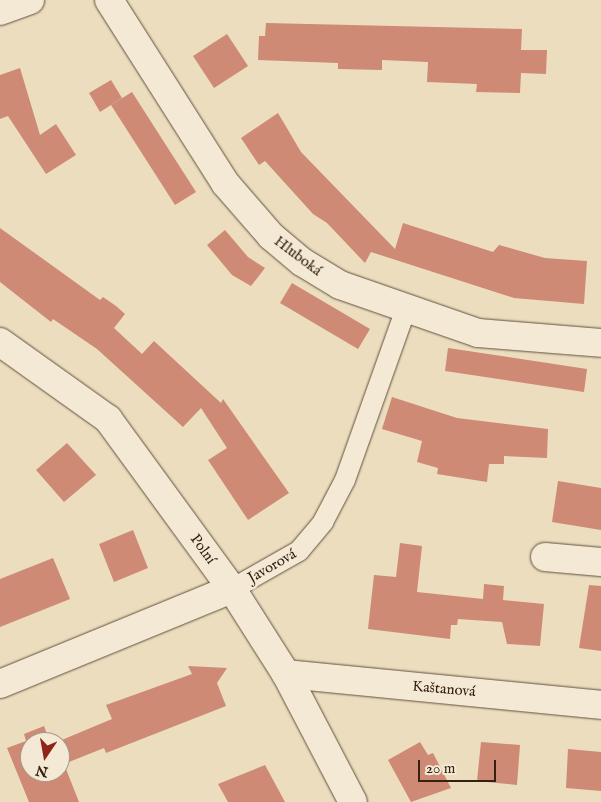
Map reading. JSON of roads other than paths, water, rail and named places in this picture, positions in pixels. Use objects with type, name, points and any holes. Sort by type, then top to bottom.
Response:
[{"type":"street","points":[[0,11],[30,0]]},
{"type":"street","name":"Hluboká","points":[[109,0],[225,183],[271,236],[302,262],[340,285],[478,333],[601,343]]},
{"type":"street","name":"Javorová","points":[[0,684],[232,588],[299,551],[323,522],[345,480],[406,309]]},
{"type":"street","name":"Polní","points":[[0,342],[108,419],[232,588],[286,674],[354,802]]},
{"type":"street","points":[[545,557],[601,562]]},
{"type":"street","name":"Kaštanová","points":[[286,674],[601,704]]}]
